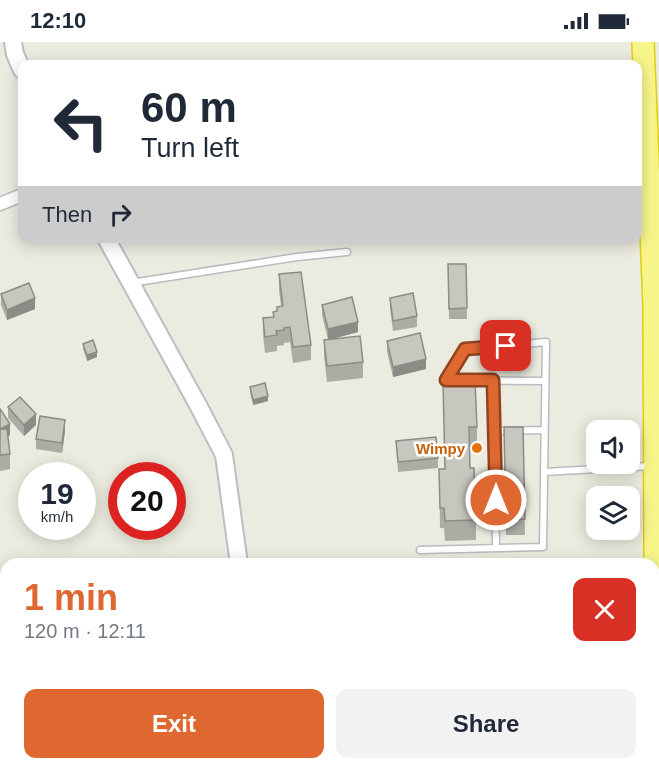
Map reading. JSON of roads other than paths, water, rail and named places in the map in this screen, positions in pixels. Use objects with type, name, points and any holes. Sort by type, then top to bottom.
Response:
[{"type":"highway","points":[[643,42],[654,304],[657,558]]},
{"type":"street","points":[[13,42],[18,60]]},
{"type":"street","points":[[0,204],[18,197]]},
{"type":"street","points":[[109,243],[224,455],[238,558]]},
{"type":"lane","points":[[130,283],[297,257],[347,252]]},
{"type":"lane","points":[[420,550],[543,547],[546,342],[465,349],[446,380],[544,381]]},
{"type":"lane","points":[[493,380],[496,547]]},
{"type":"lane","points":[[495,431],[544,430]]},
{"type":"lane","points":[[544,472],[657,465]]},
{"type":"place","name":"Wimpy","points":[[477,448]]}]
